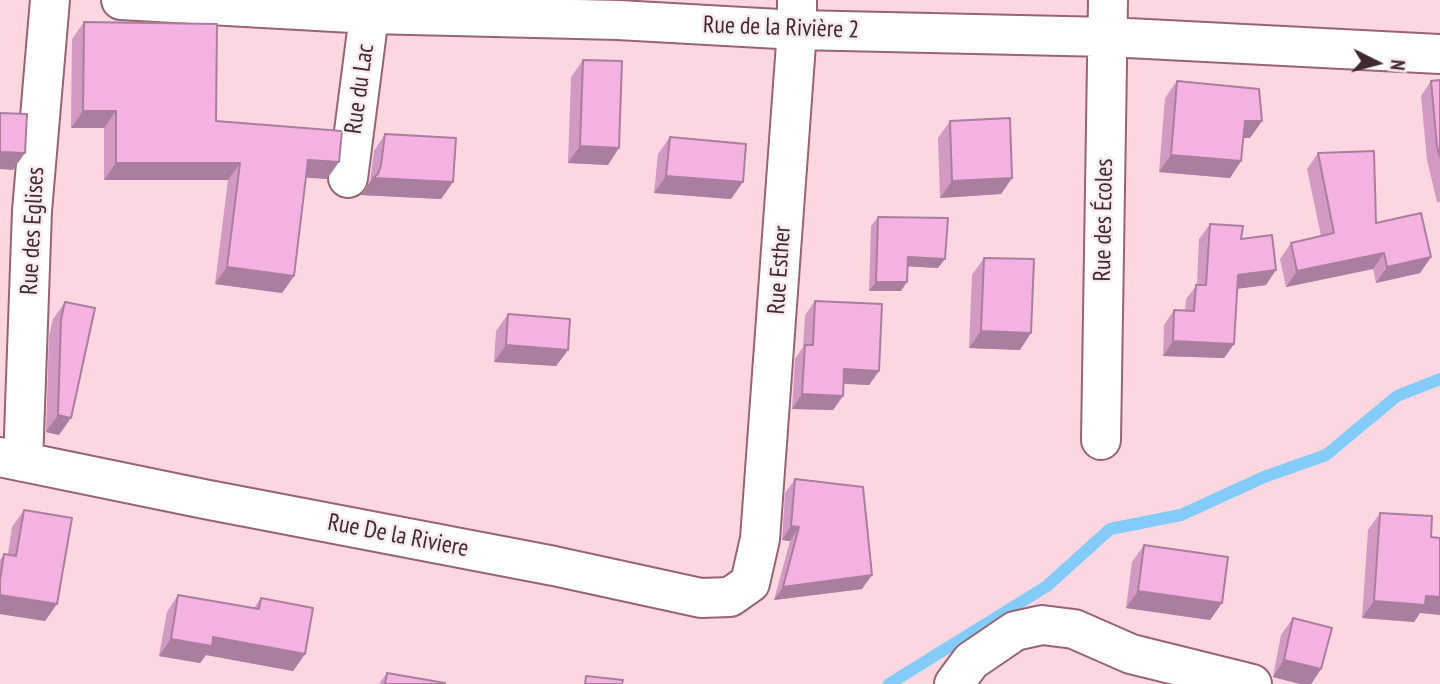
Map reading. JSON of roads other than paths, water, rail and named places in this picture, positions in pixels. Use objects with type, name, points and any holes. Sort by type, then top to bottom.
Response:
[{"type":"street","name":"Rue des Eglises","points":[[12,459],[50,0]]},
{"type":"street","name":"Rue de la Rivière 2","points":[[121,0],[371,7],[618,20],[797,15],[1108,37],[1440,54]]},
{"type":"street","name":"Rue des Écoles","points":[[1101,440],[1108,0]]},
{"type":"street","name":"Rue du Lac","points":[[348,177],[371,7]]},
{"type":"street","name":"Rue Esther","points":[[760,539],[797,15]]},
{"type":"street","name":"Rue De la Riviere","points":[[12,459],[218,502],[554,566],[701,598],[730,597],[750,583],[760,539]]},
{"type":"street","points":[[954,684],[971,661],[1015,631],[1042,625],[1074,629],[1123,669],[1252,684]]},
{"type":"waterway","points":[[889,684],[1047,586],[1110,529],[1181,515],[1264,477],[1326,455],[1397,396],[1440,379]]}]
